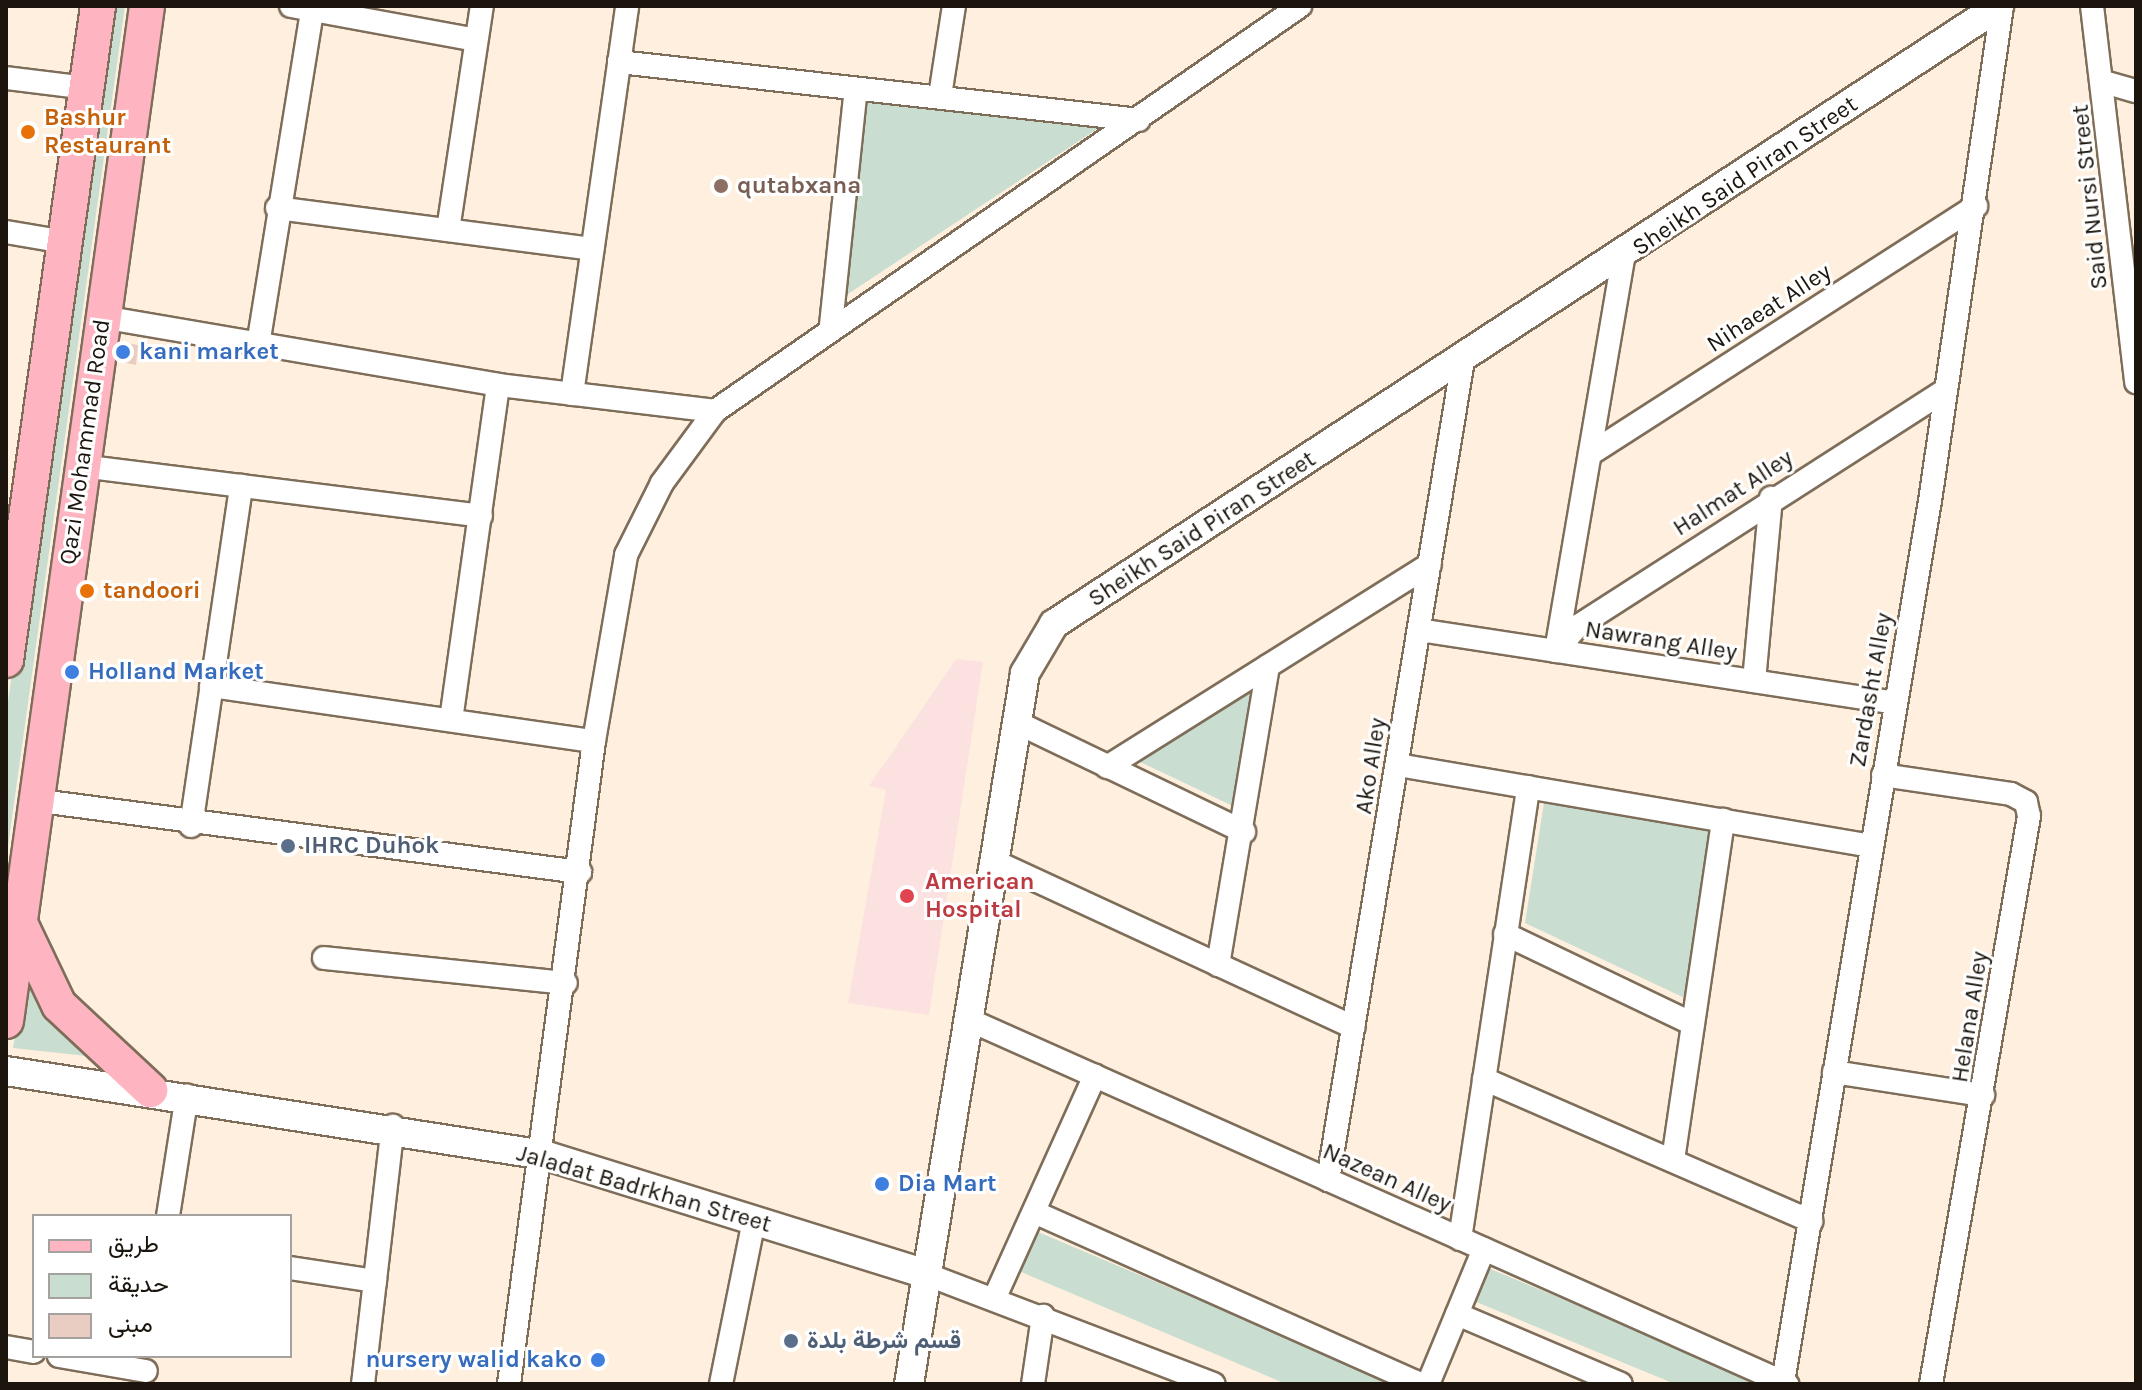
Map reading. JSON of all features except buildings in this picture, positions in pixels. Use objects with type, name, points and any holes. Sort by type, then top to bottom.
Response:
[{"type":"main road","name":"Qazi Mohammad Road","points":[[6,660],[14,543],[65,242],[98,6]]},
{"type":"main road","name":"Qazi Mohammad Road","points":[[6,1021],[17,915],[147,6]]},
{"type":"main road","points":[[17,915],[59,1005],[150,1090]]},
{"type":"street","points":[[448,230],[482,6]]},
{"type":"street","points":[[572,394],[627,6]]},
{"type":"street","points":[[940,96],[954,6]]},
{"type":"street","points":[[509,1384],[544,1155],[594,741],[626,555],[662,483],[715,411],[831,325],[1139,120],[1300,6]]},
{"type":"street","name":"Zardasht Alley","points":[[1777,1382],[1811,1221],[1976,206],[2000,6]]},
{"type":"street","name":"Sheikh Said Piran Street","points":[[909,1384],[923,1273],[1025,673],[1054,624],[1623,258],[2000,6]]},
{"type":"street","name":"Said Nursi Street","points":[[2092,6],[2131,281],[2136,382]]},
{"type":"street","points":[[258,345],[302,8],[476,40]]},
{"type":"street","points":[[619,62],[1139,120]]},
{"type":"street","points":[[6,78],[87,88]]},
{"type":"street","points":[[2104,82],[2136,91]]},
{"type":"street","points":[[831,325],[856,89]]},
{"type":"street","name":"Nihaeat Alley","points":[[1590,454],[1976,206]]},
{"type":"street","points":[[277,208],[592,249]]},
{"type":"street","points":[[6,232],[65,242]]},
{"type":"street","points":[[1556,651],[1623,258]]},
{"type":"street","points":[[102,317],[498,385],[715,411]]},
{"type":"street","name":"Ako Alley","points":[[1328,1180],[1463,360]]},
{"type":"street","points":[[451,720],[498,385]]},
{"type":"street","name":"Halmat Alley","points":[[1556,651],[1578,626],[1771,498],[1946,390]]},
{"type":"street","points":[[81,466],[481,516]]},
{"type":"street","points":[[191,826],[241,486]]},
{"type":"street","points":[[1754,681],[1771,498]]},
{"type":"street","points":[[1107,767],[1430,564]]},
{"type":"street","name":"Nawrang Alley","points":[[1419,630],[1895,703]]},
{"type":"street","points":[[1218,965],[1244,832],[1268,666]]},
{"type":"street","points":[[211,686],[594,741]]},
{"type":"street","points":[[1018,723],[1244,832]]},
{"type":"street","points":[[1398,765],[1872,846]]},
{"type":"street","name":"Helana Alley","points":[[1883,775],[2026,802],[1983,1095],[1931,1384]]},
{"type":"street","points":[[1460,1239],[1528,787]]},
{"type":"street","points":[[33,800],[191,826],[580,872]]},
{"type":"street","points":[[1673,1160],[1723,820]]},
{"type":"street","points":[[994,861],[1354,1027]]},
{"type":"street","points":[[1505,934],[1693,1024]]},
{"type":"street","points":[[324,958],[566,983]]},
{"type":"street","name":"Nazean Alley","points":[[967,1019],[1777,1382]]},
{"type":"street","name":"Jaladat Badrkhan Street","points":[[6,1071],[393,1126],[544,1155],[995,1297],[1214,1384]]},
{"type":"street","points":[[1834,1072],[1983,1095]]},
{"type":"street","points":[[995,1297],[1095,1076]]},
{"type":"street","points":[[1484,1079],[1811,1221]]},
{"type":"street","points":[[168,1214],[187,1095]]},
{"type":"street","points":[[363,1384],[393,1126]]},
{"type":"street","points":[[1034,1212],[1420,1384]]},
{"type":"street","points":[[721,1384],[754,1221]]},
{"type":"street","points":[[1428,1384],[1484,1249]]},
{"type":"street","points":[[292,1268],[375,1281]]},
{"type":"street","points":[[1457,1314],[1621,1384]]},
{"type":"street","points":[[1033,1384],[1043,1316]]},
{"type":"street","points":[[6,1347],[32,1352]]},
{"type":"street","points":[[71,1358],[146,1370]]},
{"type":"shaded area","name":"American Hospital","points":[[956,659],[983,662],[929,1015],[848,1003],[886,790],[869,786]]},
{"type":"green space","points":[[106,6],[125,6],[6,861],[6,716]]},
{"type":"green space","points":[[865,98],[1106,123],[842,298]]},
{"type":"green space","points":[[1253,688],[1235,807],[1134,759]]},
{"type":"green space","points":[[1544,803],[1713,830],[1687,999],[1525,923]]},
{"type":"green space","points":[[29,956],[96,1057],[13,1048]]},
{"type":"green space","points":[[1038,1232],[1397,1384],[1286,1384],[1021,1272]]},
{"type":"green space","points":[[1488,1268],[1749,1376],[1746,1384],[1675,1384],[1474,1301]]},
{"type":"place","name":"Bashur Restaurant","points":[[28,132]]},
{"type":"place","name":"qutabxana","points":[[721,186]]},
{"type":"place","name":"kani market","points":[[123,352]]},
{"type":"place","name":"tandoori","points":[[87,591]]},
{"type":"place","name":"Holland Market","points":[[72,672]]},
{"type":"place","name":"IHRC Duhok","points":[[288,846]]},
{"type":"place","name":"American Hospital","points":[[907,896]]},
{"type":"place","name":"Dia Mart","points":[[882,1184]]},
{"type":"place","name":"قسم شرطة بلدة","points":[[791,1341]]},
{"type":"place","name":"nursery walid kako","points":[[598,1360]]}]
